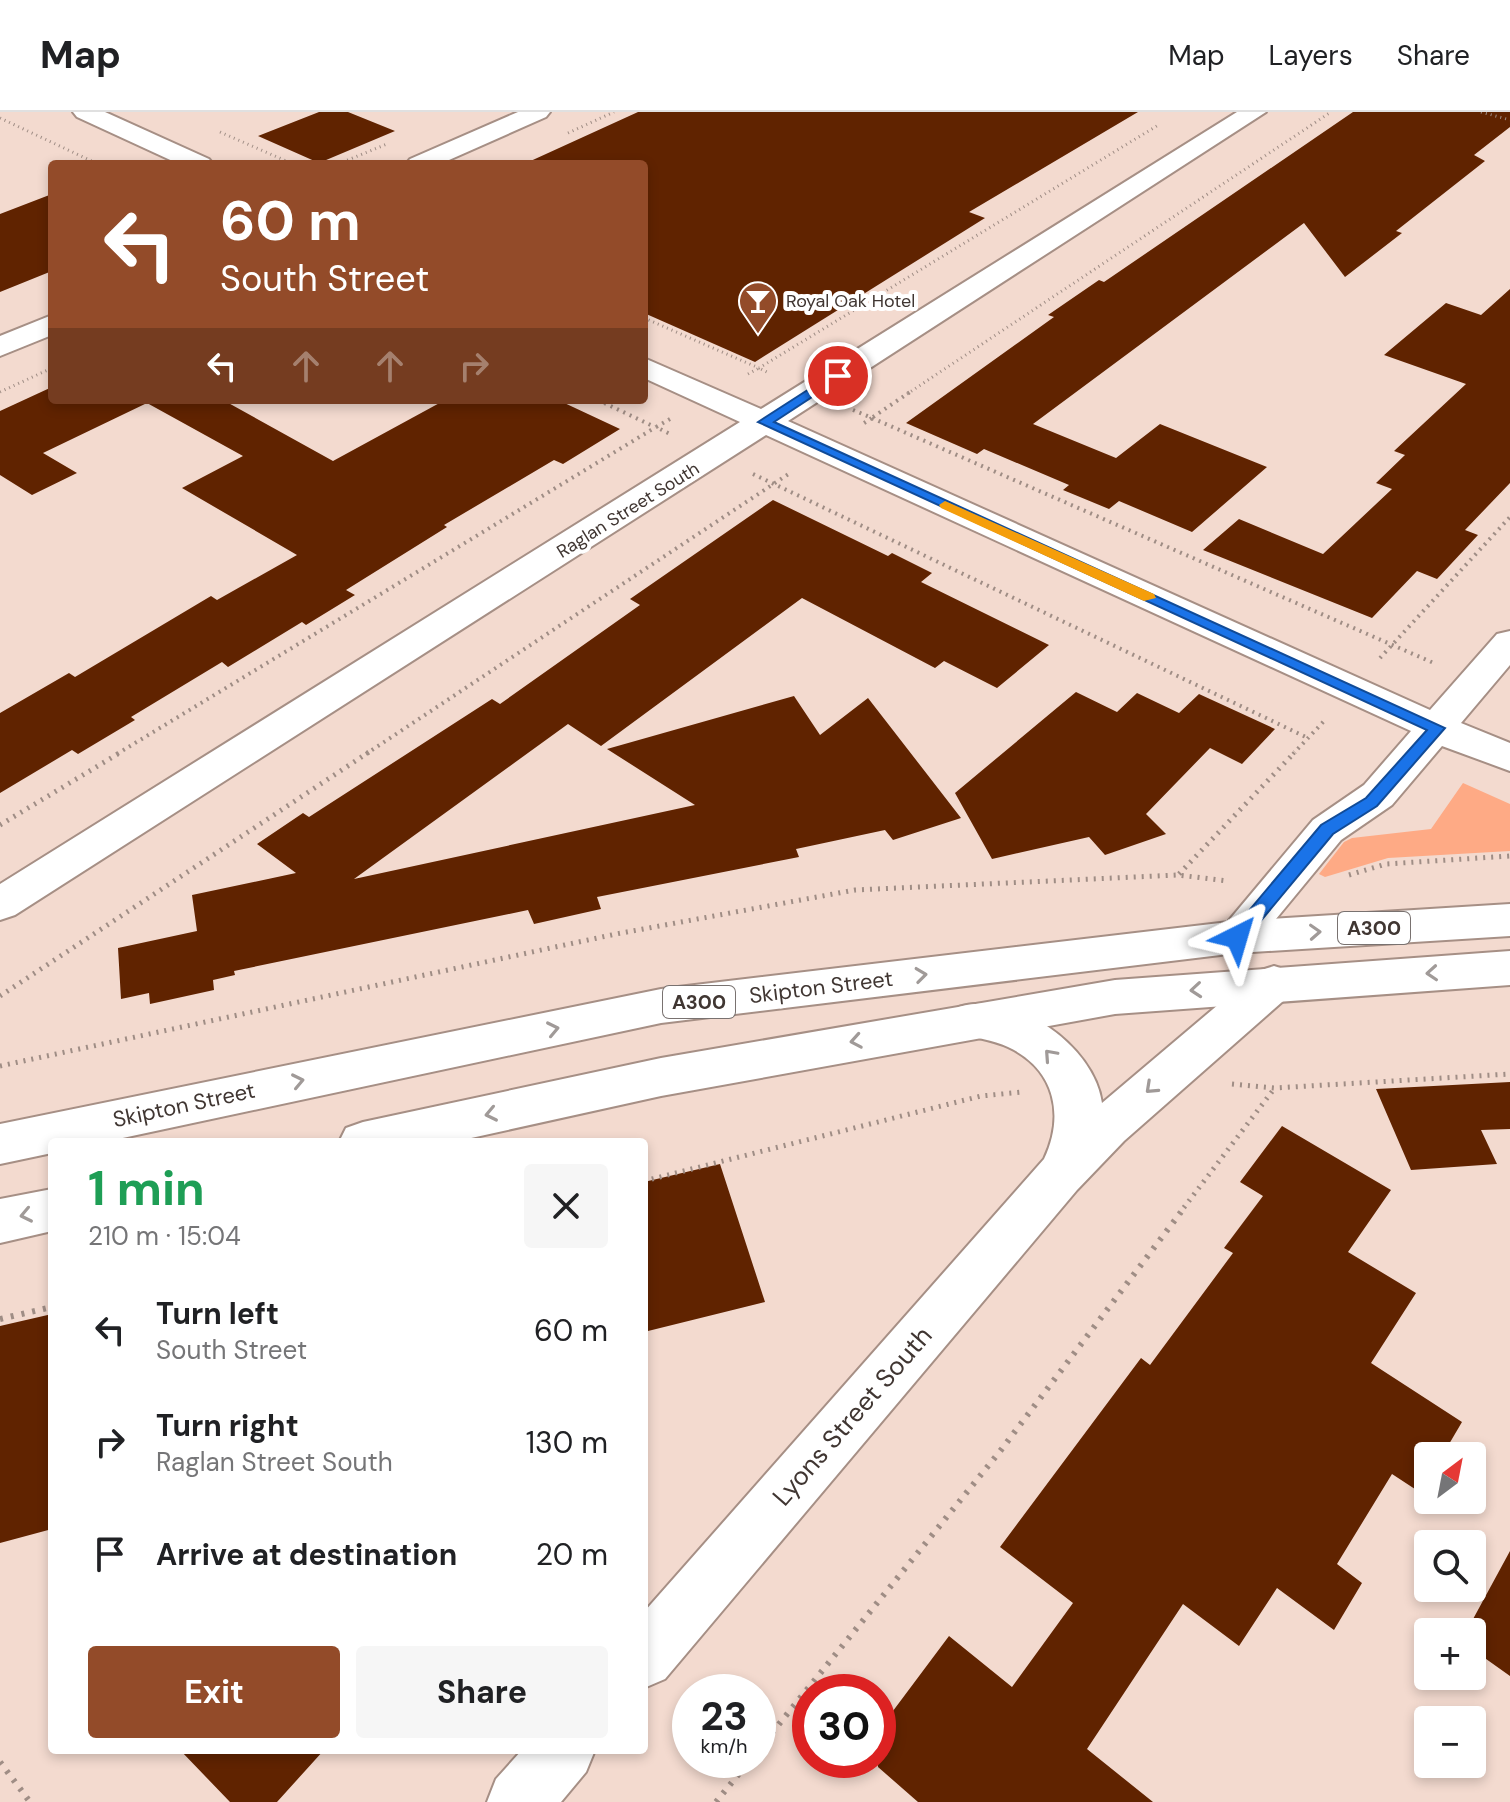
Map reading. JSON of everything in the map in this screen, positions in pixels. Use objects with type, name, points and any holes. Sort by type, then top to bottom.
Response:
[{"type":"main road","points":[[85,112],[191,160]]},
{"type":"main road","points":[[428,160],[538,112]]},
{"type":"main road","name":"Raglan Street South","points":[[0,904],[1254,112]]},
{"type":"main road","points":[[0,347],[48,326]]},
{"type":"main road","points":[[648,369],[1437,728],[1510,758]]},
{"type":"main road","points":[[1237,937],[1334,824],[1372,802],[1510,642]]},
{"type":"main road","name":"Skipton Street","points":[[0,1144],[661,1006],[1237,937],[1510,920]]},
{"type":"main road","name":"A300","points":[[381,1138],[661,1077],[1115,997],[1510,968]]},
{"type":"main road","name":"Lyons Street South","points":[[648,1653],[1060,1175],[1163,1077],[1274,983]]},
{"type":"main road","name":"Lyons Street South","points":[[975,1020],[1036,1041],[1046,1048],[1073,1086],[1082,1114],[1076,1146],[1060,1175]]},
{"type":"main road","points":[[0,1221],[48,1211]]},
{"type":"main road","points":[[519,1802],[561,1754]]},
{"type":"path","points":[[1331,112],[872,418],[1392,645],[1510,517]]},
{"type":"path","points":[[1481,112],[1510,120]]},
{"type":"path","points":[[0,118],[89,160]]},
{"type":"path","points":[[648,320],[759,368],[1167,120]]},
{"type":"path","points":[[214,129],[284,160]]},
{"type":"path","points":[[0,392],[48,370]]},
{"type":"path","points":[[0,825],[656,427],[607,404]]},
{"type":"path","points":[[0,996],[774,484],[1308,738],[1178,875],[855,890],[616,934],[0,1066]]},
{"type":"path","points":[[1163,1077],[1275,1088],[1510,1074]]},
{"type":"path","points":[[648,1180],[981,1096],[1073,1086]]},
{"type":"path","points":[[776,1728],[1001,1450],[1275,1088]]},
{"type":"path","points":[[0,1319],[48,1308]]},
{"type":"path","points":[[0,1762],[30,1802]]},
{"type":"path","points":[[716,1802],[735,1778]]},
{"type":"shaded area","points":[[1463,783],[1510,804],[1510,851],[1388,858],[1325,877],[1319,874],[1344,842],[1352,838],[1431,829]]},
{"type":"building","points":[[319,112],[348,112],[395,131],[326,160],[312,160],[258,136]]},
{"type":"building","points":[[638,112],[1138,112],[969,212],[985,218],[755,362],[648,315],[648,160],[533,160]]},
{"type":"building","points":[[1353,112],[1510,112],[1510,127],[1474,155],[1485,161],[1396,231],[1402,233],[1345,277],[1304,223],[1033,424],[1116,458],[1160,424],[1267,467],[1192,532],[1119,501],[1109,509],[1063,490],[1069,485],[984,449],[977,454],[906,423],[1054,317],[1048,315],[1099,280],[1104,282]]},
{"type":"building","points":[[48,196],[48,273],[0,292],[0,214]]},
{"type":"building","points":[[1510,289],[1510,483],[1465,530],[1478,535],[1437,579],[1417,571],[1372,618],[1203,550],[1239,519],[1323,554],[1392,489],[1376,483],[1405,455],[1394,451],[1466,384],[1384,355],[1446,303],[1481,315]]},
{"type":"building","points":[[48,389],[48,404],[145,404],[43,453],[77,473],[32,495],[0,475],[0,411]]},
{"type":"building","points":[[149,404],[230,404],[333,461],[438,404],[567,404],[620,429],[563,464],[554,460],[444,525],[447,527],[346,590],[355,595],[306,625],[302,622],[228,667],[222,662],[131,717],[135,720],[78,754],[72,750],[0,793],[0,713],[69,673],[75,677],[211,596],[217,600],[297,555],[182,488],[243,456]]},
{"type":"building","points":[[773,500],[888,556],[892,553],[932,573],[921,582],[1049,645],[997,688],[944,661],[935,668],[802,598],[601,746],[568,724],[354,879],[695,805],[607,749],[794,696],[820,735],[868,698],[961,818],[893,840],[885,830],[796,849],[799,857],[597,897],[601,909],[534,924],[528,910],[234,971],[235,975],[213,980],[214,990],[150,1004],[149,993],[121,999],[118,948],[197,931],[192,895],[296,873],[257,844],[303,813],[309,817],[492,699],[500,704],[640,605],[630,599]]},
{"type":"building","points":[[1076,692],[1117,712],[1137,693],[1179,713],[1199,694],[1275,729],[1242,764],[1210,748],[1146,814],[1166,834],[1105,855],[1089,837],[992,859],[955,793]]},
{"type":"building","points":[[1510,1082],[1510,1129],[1481,1130],[1497,1164],[1411,1170],[1376,1089]]},
{"type":"building","points":[[1282,1126],[1391,1190],[1348,1252],[1416,1293],[1371,1363],[1462,1422],[1450,1442],[1414,1442],[1414,1488],[1392,1474],[1337,1564],[1362,1583],[1334,1630],[1277,1588],[1239,1646],[1183,1604],[1087,1749],[1153,1802],[918,1802],[891,1778],[896,1778],[896,1707],[949,1636],[1012,1687],[1073,1603],[1000,1547],[1141,1358],[1150,1365],[1233,1253],[1224,1248],[1263,1196],[1240,1182]]},
{"type":"building","points":[[720,1164],[765,1302],[648,1331],[648,1181]]},
{"type":"building","points":[[48,1315],[48,1530],[0,1543],[0,1326]]},
{"type":"building","points":[[1510,1551],[1510,1676],[1486,1659],[1486,1618],[1474,1618],[1482,1602],[1486,1602],[1486,1595]]},
{"type":"building","points":[[184,1754],[320,1754],[277,1802],[230,1802]]},
{"type":"slow traffic","points":[[945,505],[1149,598]]},
{"type":"place","name":"Royal Oak Hotel","points":[[758,335]]},
{"type":"route","points":[[838,376],[764,422],[1437,728],[1372,802],[1327,830],[1237,937]]}]
